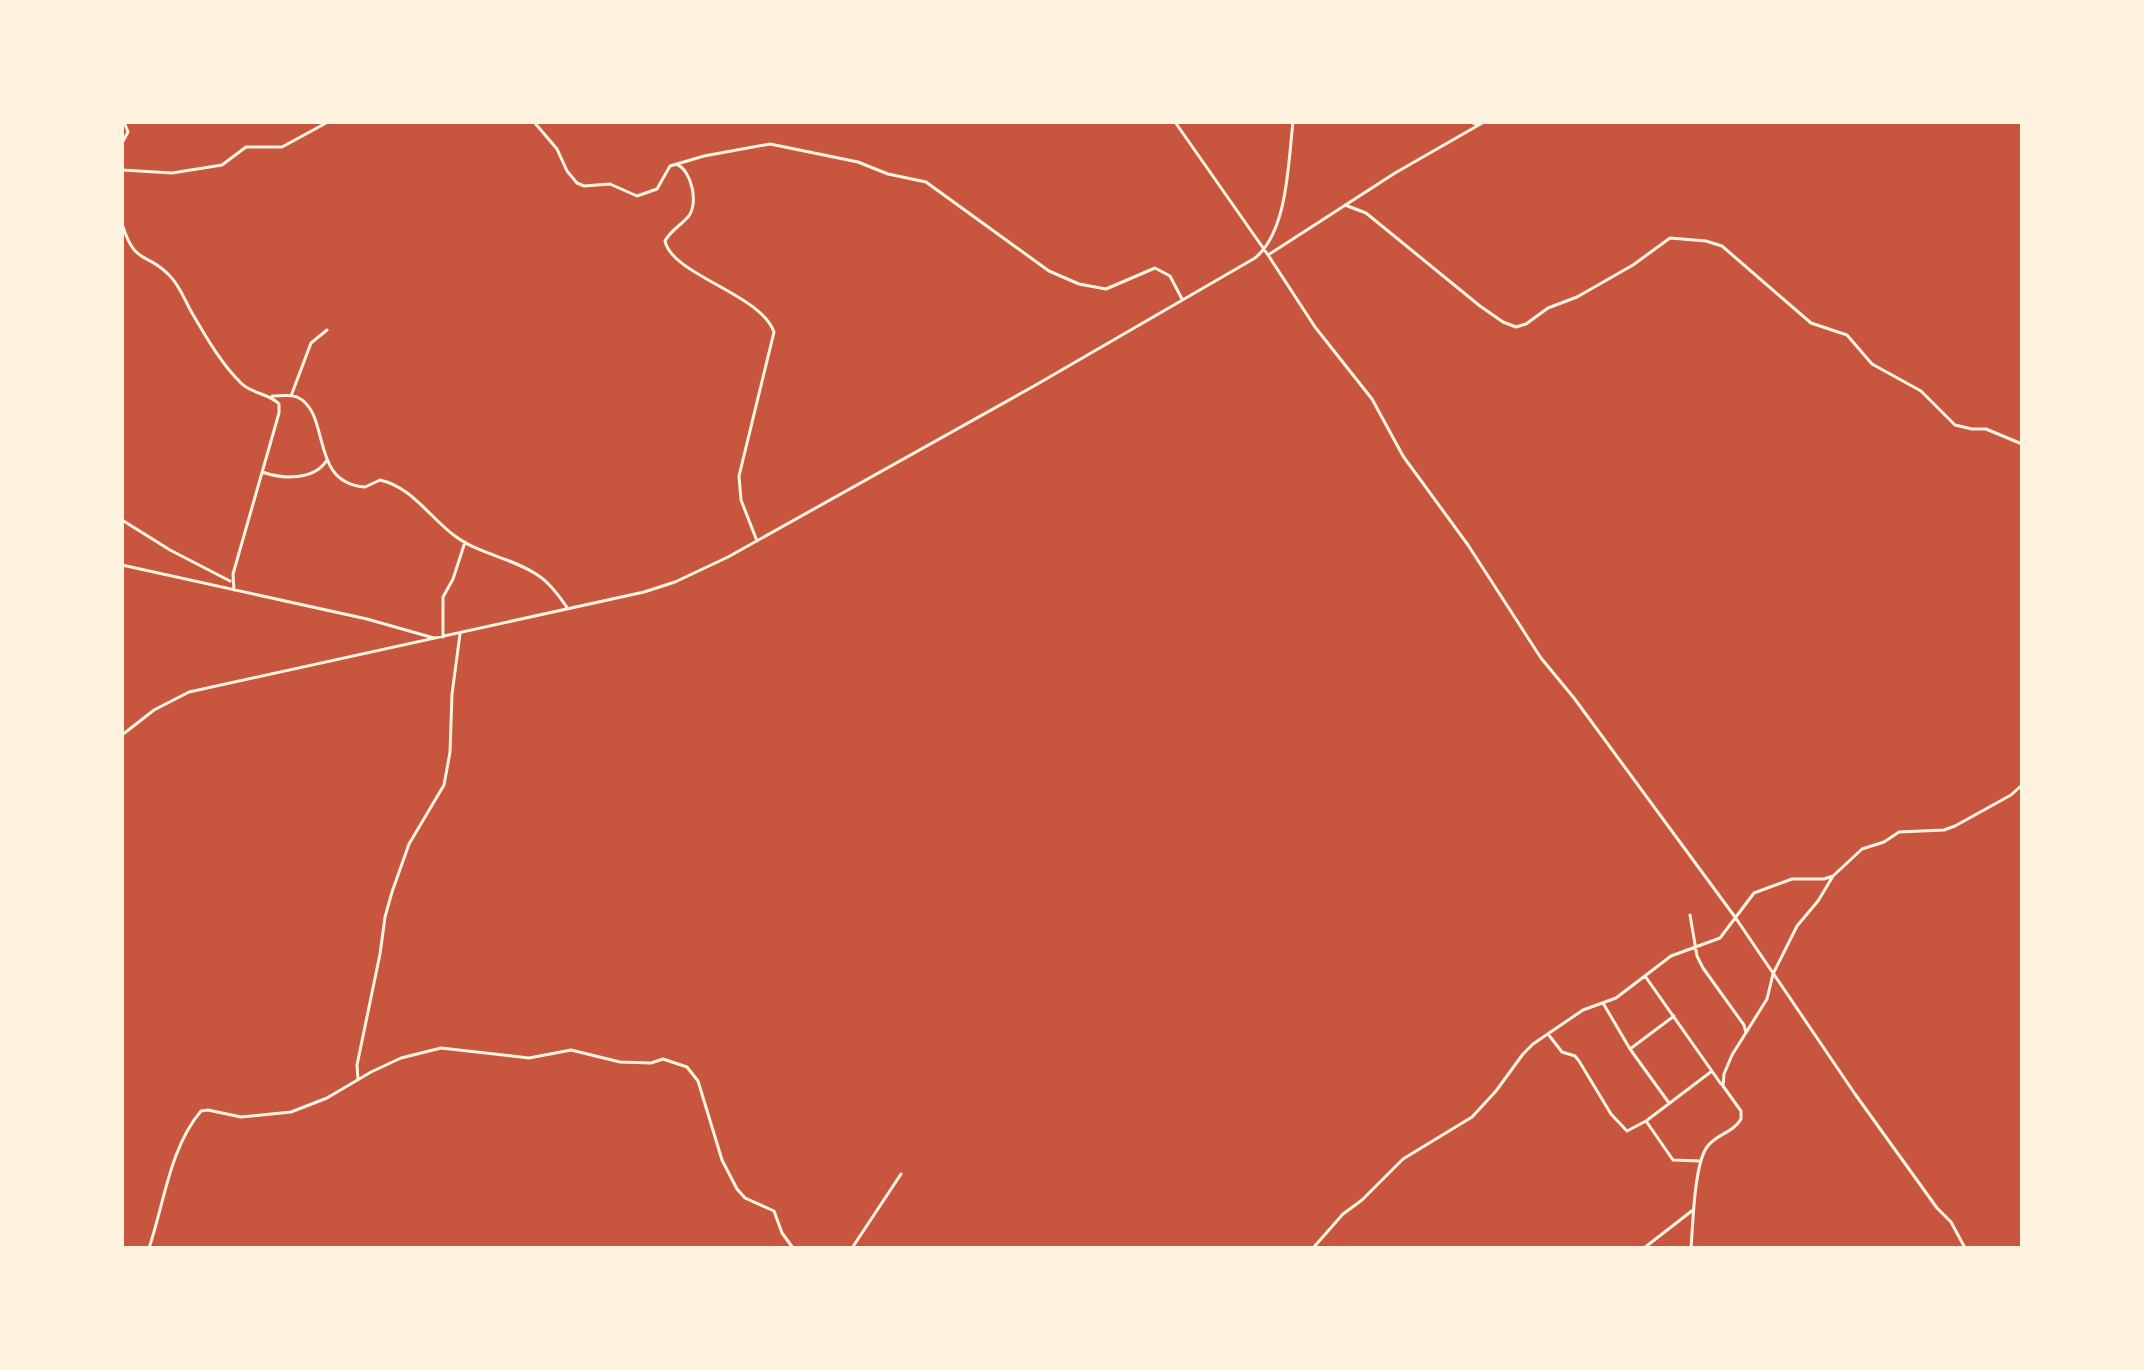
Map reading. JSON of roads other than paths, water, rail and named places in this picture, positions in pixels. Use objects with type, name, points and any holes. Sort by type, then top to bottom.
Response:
[{"type":"street","points":[[122,143],[128,132],[124,122]]},
{"type":"street","points":[[122,170],[172,173],[222,165],[246,147],[282,147],[328,122]]},
{"type":"street","points":[[534,122],[560,153],[573,180],[581,185],[610,184],[632,194],[645,194],[657,189],[667,168],[675,164],[770,144],[858,162],[888,174],[930,183],[1060,277],[1106,289],[1155,268],[1170,276],[1182,299]]},
{"type":"street","points":[[1175,122],[1267,252],[1315,327],[1372,399],[1403,456],[1468,545],[1541,658],[1574,698],[1735,917],[1937,1208],[1951,1222],[1965,1248]]},
{"type":"street","points":[[1267,252],[1280,213],[1293,122]]},
{"type":"street","points":[[1471,122],[1478,125]]},
{"type":"street","points":[[122,735],[154,710],[189,692],[460,634],[675,582],[757,541],[1034,386],[1484,122]]},
{"type":"street","points":[[675,164],[684,168],[691,179],[691,210],[665,241],[666,248],[684,264],[755,310],[773,328],[739,476],[739,494],[757,541]]},
{"type":"street","points":[[1345,205],[1366,213],[1470,299],[1512,327],[1523,326],[1548,308],[1577,297],[1645,258],[1670,238],[1713,242],[1745,265],[1811,323],[1847,335],[1872,364],[1921,391],[1955,425],[1986,429],[2022,444]]},
{"type":"street","points":[[122,224],[128,242],[137,255],[170,276],[240,382],[254,393],[277,401],[280,408],[231,582],[234,590]]},
{"type":"street","points":[[122,248],[128,242]]},
{"type":"street","points":[[291,396],[313,339],[327,330]]},
{"type":"street","points":[[269,397],[291,396],[301,400],[310,411],[327,460],[343,481],[359,487],[380,480],[390,483],[431,511],[447,530],[465,542],[535,573],[550,585],[568,609]]},
{"type":"street","points":[[262,472],[289,479],[319,468],[327,460]]},
{"type":"street","points":[[319,468],[334,473]]},
{"type":"street","points":[[122,520],[231,582]]},
{"type":"street","points":[[443,637],[443,597],[453,579],[465,542]]},
{"type":"street","points":[[122,565],[367,619],[434,638]]},
{"type":"street","points":[[358,1080],[357,1065],[385,917],[409,844],[444,785],[450,752],[452,694],[460,634]]},
{"type":"street","points":[[1723,1086],[1726,1068],[1767,999],[1773,974],[1799,922],[1818,901],[1833,876],[1866,847],[1880,844],[1906,830],[1950,829],[2011,795],[2022,785]]},
{"type":"street","points":[[1313,1248],[1343,1214],[1362,1200],[1403,1159],[1472,1117],[1496,1091],[1526,1049],[1583,1010],[1616,998],[1671,956],[1720,938],[1746,901],[1759,891],[1792,879],[1833,876]]},
{"type":"street","points":[[1690,915],[1695,947],[1703,968],[1744,1025],[1746,1033]]},
{"type":"street","points":[[1645,976],[1741,1111],[1741,1119],[1733,1129],[1710,1143],[1700,1161],[1691,1248]]},
{"type":"street","points":[[1603,1003],[1630,1049],[1669,1103]]},
{"type":"street","points":[[1630,1049],[1674,1016]]},
{"type":"street","points":[[1548,1034],[1560,1050],[1579,1061],[1622,1128],[1628,1131],[1712,1071]]},
{"type":"street","points":[[149,1248],[177,1155],[201,1111],[241,1117],[291,1112],[327,1098],[401,1058],[441,1048],[529,1058],[571,1050],[620,1062],[651,1063],[660,1059],[687,1067],[698,1081],[722,1160],[737,1189],[745,1198],[774,1211],[782,1233],[793,1248]]},
{"type":"street","points":[[1646,1121],[1673,1160],[1700,1161]]},
{"type":"street","points":[[852,1248],[901,1174]]},
{"type":"street","points":[[1644,1248],[1693,1210]]}]
